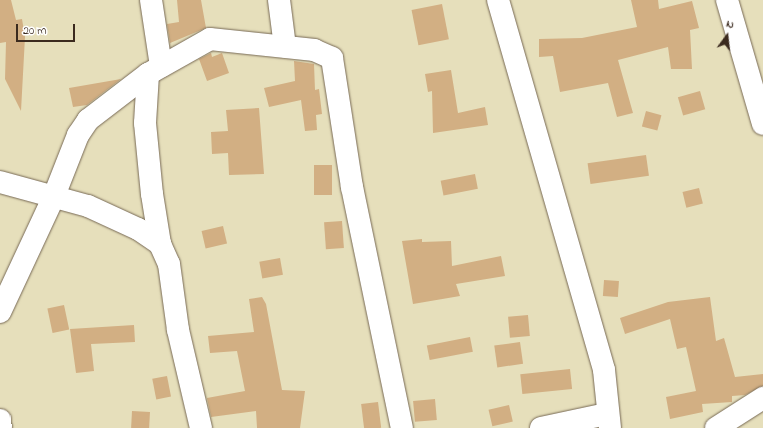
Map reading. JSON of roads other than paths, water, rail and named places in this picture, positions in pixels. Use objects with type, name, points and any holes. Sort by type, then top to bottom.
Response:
[{"type":"street","points":[[151,0],[155,70],[145,123],[160,244],[169,264],[178,330],[201,428]]},
{"type":"street","points":[[279,0],[285,47]]},
{"type":"street","points":[[498,0],[604,370],[608,421],[541,428]]},
{"type":"street","points":[[727,0],[763,124]]},
{"type":"street","points":[[0,312],[54,196],[78,135],[88,120],[155,70],[210,39],[314,50],[332,58],[352,187],[402,428]]},
{"type":"street","points":[[0,182],[88,206],[138,229],[160,244]]},
{"type":"street","points":[[716,428],[763,398]]},
{"type":"street","points":[[0,420],[1,428]]}]
